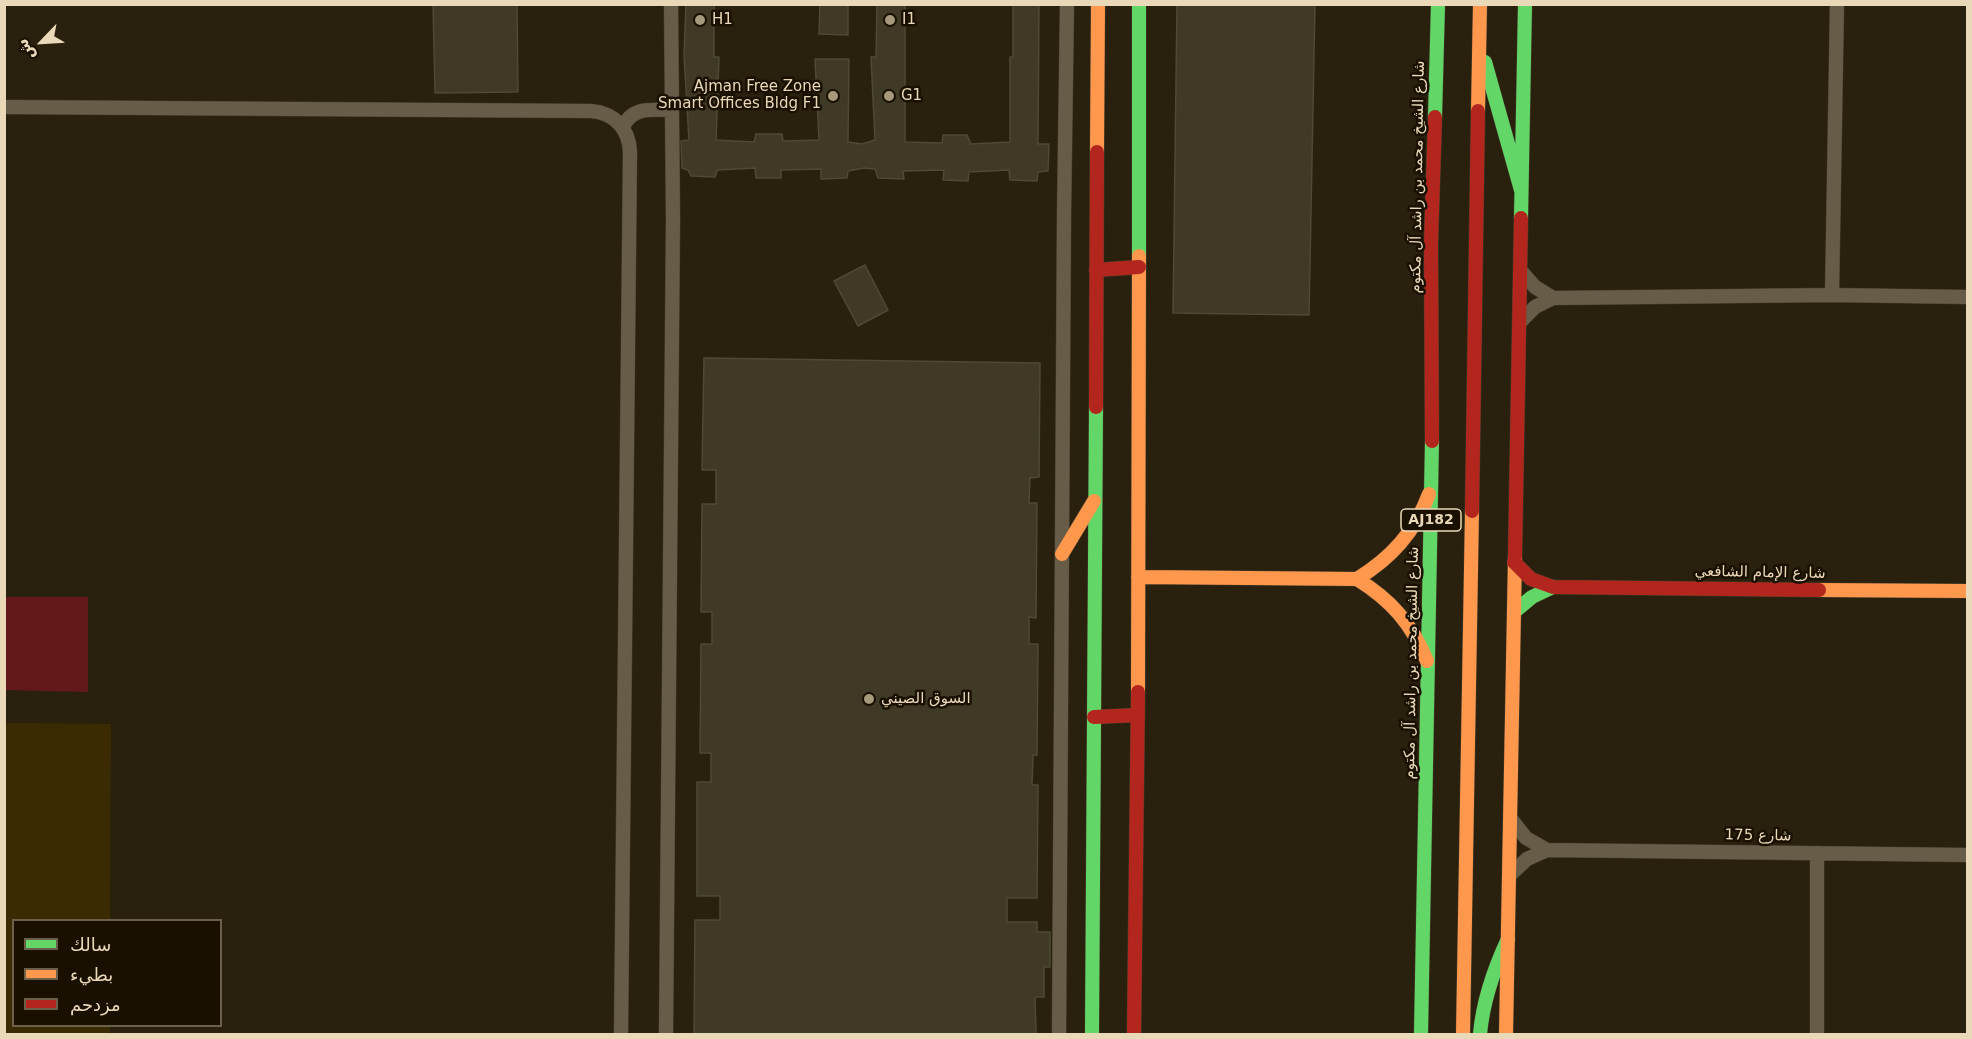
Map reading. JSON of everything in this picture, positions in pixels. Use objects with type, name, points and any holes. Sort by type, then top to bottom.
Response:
[{"type":"main road","points":[[1092,1035],[1098,4]]},
{"type":"main road","points":[[1134,1035],[1138,716],[1139,4]]},
{"type":"main road","name":"شارع الشيخ محمد بن راشد آل مكتوم","points":[[1421,1035],[1432,484],[1431,244],[1438,4]]},
{"type":"main road","name":"AJ182","points":[[1463,1035],[1480,4]]},
{"type":"main road","points":[[1506,1035],[1526,4]]},
{"type":"main road","points":[[1478,38],[1521,190]]},
{"type":"main road","points":[[1424,52],[1426,62],[1436,79]]},
{"type":"main road","points":[[1096,270],[1139,267]]},
{"type":"main road","points":[[1138,577],[1357,579],[1375,568],[1405,540],[1421,513],[1432,484]]},
{"type":"main road","points":[[1062,554],[1094,501]]},
{"type":"main road","name":"شارع الإمام الشافعي","points":[[1514,562],[1531,579],[1552,587],[1968,591]]},
{"type":"main road","points":[[1357,579],[1385,598],[1409,622],[1428,664]]},
{"type":"main road","points":[[1514,612],[1532,597],[1552,587]]},
{"type":"main road","points":[[1094,717],[1138,716]]},
{"type":"main road","points":[[1480,1035],[1482,1010],[1499,958],[1508,939]]},
{"type":"street","points":[[666,1035],[673,218],[671,4]]},
{"type":"street","points":[[1059,1035],[1067,4]]},
{"type":"street","points":[[1832,296],[1837,4]]},
{"type":"street","points":[[4,107],[591,111],[606,114],[623,127],[628,137],[630,152],[621,1035]]},
{"type":"street","points":[[623,127],[629,117],[640,111],[672,110]]},
{"type":"street","points":[[1521,271],[1535,287],[1553,298]]},
{"type":"street","points":[[1520,322],[1535,308],[1553,298],[1968,297]]},
{"type":"street","points":[[1511,819],[1526,838],[1547,850]]},
{"type":"street","name":"شارع 175","points":[[1510,875],[1527,859],[1547,850],[1968,855]]},
{"type":"street","points":[[1817,853],[1817,1035]]},
{"type":"shaded area","points":[[5,597],[88,597],[88,692],[5,690]]},
{"type":"shaded area","points":[[5,723],[111,724],[110,919],[12,919],[12,1027],[110,1027],[110,1034],[5,1034]]},
{"type":"building","points":[[433,4],[517,4],[518,92],[435,93]]},
{"type":"building","points":[[686,4],[714,4],[714,57],[719,57],[716,140],[754,142],[756,134],[782,134],[783,141],[819,140],[815,59],[849,59],[848,142],[862,144],[875,140],[871,57],[876,57],[877,4],[905,4],[905,142],[942,143],[943,135],[967,135],[971,144],[1010,142],[1010,57],[1013,57],[1013,4],[1039,4],[1038,144],[1049,144],[1048,171],[1038,172],[1037,181],[1010,180],[1009,170],[969,172],[968,181],[943,180],[944,170],[903,171],[904,179],[878,178],[875,169],[864,168],[848,171],[847,178],[821,179],[821,169],[781,170],[781,178],[756,178],[755,168],[717,170],[715,177],[691,176],[688,170],[682,168],[681,141],[689,140],[684,55]]},
{"type":"building","points":[[820,4],[848,4],[848,35],[819,34]]},
{"type":"building","points":[[1177,4],[1315,4],[1309,315],[1173,313]]},
{"type":"building","points":[[865,265],[888,310],[858,326],[834,281]]},
{"type":"building","name":"السوق الصيني","points":[[704,358],[1040,363],[1039,477],[1030,478],[1029,503],[1037,503],[1036,618],[1029,617],[1029,644],[1038,644],[1037,755],[1033,755],[1032,785],[1038,785],[1037,898],[1007,898],[1007,922],[1037,922],[1037,932],[1050,932],[1050,967],[1044,967],[1044,997],[1035,997],[1036,1035],[694,1035],[695,920],[720,920],[720,896],[697,896],[697,782],[711,782],[711,753],[700,753],[701,644],[712,644],[712,612],[701,612],[702,504],[716,504],[716,470],[702,470]]},
{"type":"traffic: fast","points":[[1139,4],[1139,256]]},
{"type":"traffic: fast","points":[[1435,117],[1438,4]]},
{"type":"traffic: fast","points":[[1521,218],[1525,4]]},
{"type":"traffic: fast","points":[[1485,62],[1521,190]]},
{"type":"traffic: fast","points":[[1092,1034],[1096,407]]},
{"type":"traffic: fast","points":[[1421,1034],[1432,441]]},
{"type":"traffic: fast","points":[[1514,612],[1532,597],[1553,587]]},
{"type":"traffic: fast","points":[[1480,1034],[1490,985],[1508,939]]},
{"type":"traffic: slow","points":[[1097,152],[1098,4]]},
{"type":"traffic: slow","points":[[1478,111],[1480,4]]},
{"type":"traffic: slow","points":[[1138,692],[1139,256]]},
{"type":"traffic: slow","points":[[1357,579],[1381,562],[1400,543],[1417,520],[1429,494]]},
{"type":"traffic: slow","points":[[1062,554],[1094,501]]},
{"type":"traffic: slow","points":[[1463,1034],[1472,511]]},
{"type":"traffic: slow","points":[[1506,1034],[1515,557]]},
{"type":"traffic: slow","points":[[1138,577],[1357,579],[1380,595],[1399,614],[1415,636],[1427,661]]},
{"type":"traffic: slow","points":[[1819,590],[1968,591]]},
{"type":"traffic: jam","points":[[1472,511],[1478,111]]},
{"type":"traffic: jam","points":[[1432,441],[1431,244],[1435,117]]},
{"type":"traffic: jam","points":[[1096,407],[1097,152]]},
{"type":"traffic: jam","points":[[1515,557],[1521,218]]},
{"type":"traffic: jam","points":[[1096,270],[1139,267]]},
{"type":"traffic: jam","points":[[1514,562],[1531,579],[1553,587],[1819,590]]},
{"type":"traffic: jam","points":[[1134,1034],[1138,692]]},
{"type":"traffic: jam","points":[[1094,717],[1138,715]]},
{"type":"place","name":"H1","points":[[700,20]]},
{"type":"place","name":"I1","points":[[890,20]]},
{"type":"place","name":"Ajman Free Zone Smart Offices Bldg F1","points":[[833,96]]},
{"type":"place","name":"G1","points":[[889,96]]},
{"type":"place","name":"السوق الصيني","points":[[869,699]]}]
